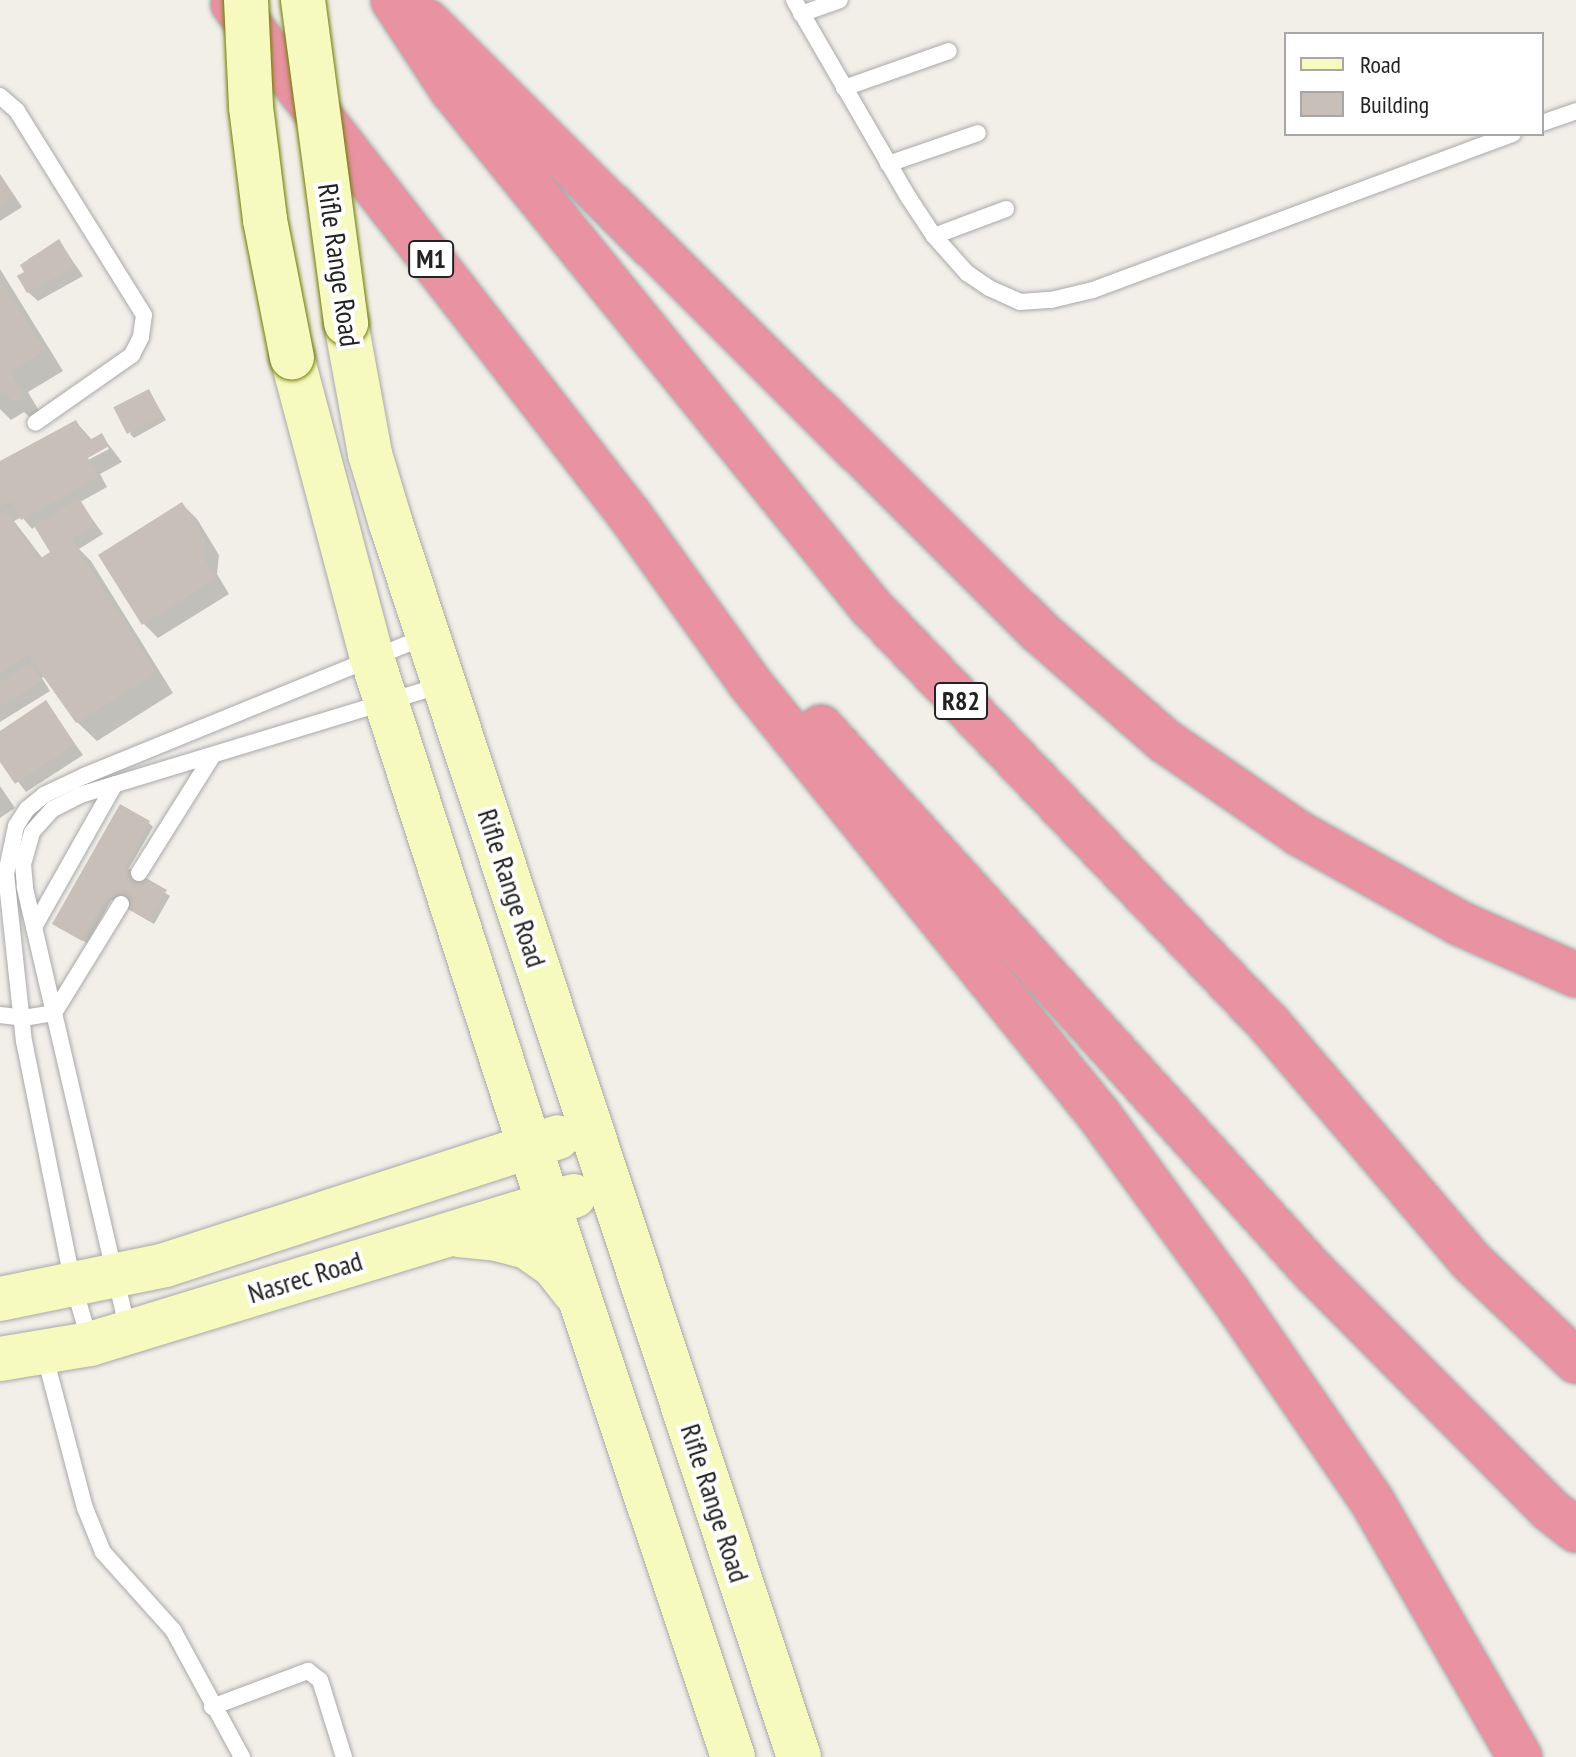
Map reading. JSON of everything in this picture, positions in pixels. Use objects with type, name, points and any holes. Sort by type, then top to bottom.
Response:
[{"type":"highway","name":"M1","points":[[230,0],[631,517]]},
{"type":"highway","name":"R82","points":[[393,0],[452,90],[870,606],[1270,1025],[1472,1262],[1576,1361]]},
{"type":"highway","points":[[403,0],[481,72],[1040,632],[1165,741],[1300,834],[1459,923],[1576,975]]},
{"type":"highway","points":[[631,517],[1314,1272],[1549,1509],[1576,1530]]},
{"type":"highway","points":[[631,517],[749,682],[1099,1115],[1229,1293],[1372,1501],[1520,1757]]},
{"type":"main road","points":[[246,0],[251,107],[265,220],[292,357],[372,658],[548,1203],[733,1757]]},
{"type":"main road","name":"Rifle Range Road","points":[[303,0],[346,323],[370,454],[430,635],[443,684],[799,1757]]},
{"type":"main road","points":[[403,1188],[463,1150],[487,1128],[498,1105],[506,1069]]},
{"type":"main road","name":"Nasrec Road","points":[[0,1299],[165,1265],[589,1126]]},
{"type":"main road","name":"Nasrec Road","points":[[0,1359],[109,1338],[548,1203],[609,1188]]},
{"type":"main road","points":[[446,1234],[497,1239],[527,1247],[554,1266],[580,1300]]},
{"type":"lane","points":[[840,0],[798,7],[888,164],[934,236],[967,273],[989,288],[1020,302],[1051,300],[1093,290],[1508,136]]},
{"type":"lane","points":[[844,88],[949,51]]},
{"type":"lane","points":[[0,96],[17,111],[144,315],[141,337],[132,355],[35,423]]},
{"type":"lane","points":[[1544,122],[1576,111]]},
{"type":"lane","points":[[888,164],[978,133]]},
{"type":"lane","points":[[934,236],[1006,209]]},
{"type":"lane","points":[[109,1338],[73,1284],[39,1127],[6,874],[16,826],[27,809],[84,776],[430,635]]},
{"type":"lane","points":[[109,1338],[115,1275],[34,927],[23,864],[32,832],[41,819],[64,802],[443,684]]},
{"type":"lane","points":[[226,717],[240,745]]},
{"type":"lane","points":[[139,873],[213,755]]},
{"type":"lane","points":[[34,927],[115,784]]},
{"type":"lane","points":[[0,1015],[23,1018],[54,1013],[121,904]]},
{"type":"lane","points":[[44,1352],[85,1508],[103,1552],[173,1630],[212,1707],[242,1757]]},
{"type":"lane","points":[[212,1707],[308,1671],[320,1680],[344,1757]]},
{"type":"building","points":[[0,176],[14,197],[0,206]]},
{"type":"building","points":[[59,239],[75,266],[27,293],[17,276],[24,272],[20,265]]},
{"type":"building","points":[[0,278],[45,351],[10,372],[24,396],[13,403],[6,392],[0,395]]},
{"type":"building","points":[[149,389],[163,416],[127,434],[113,407]]},
{"type":"building","points":[[76,420],[88,441],[102,433],[109,446],[88,458],[99,477],[21,520],[11,501],[0,507],[0,461]]},
{"type":"building","points":[[79,498],[95,524],[72,539],[156,673],[76,723],[28,655],[0,673],[0,515],[7,511],[38,560],[50,552],[34,526]]},
{"type":"building","points":[[182,502],[205,539],[203,557],[216,578],[142,625],[98,555]]},
{"type":"building","points":[[30,663],[42,681],[0,707],[0,682]]},
{"type":"building","points":[[46,700],[75,744],[15,784],[0,762],[0,731]]},
{"type":"building","points":[[120,804],[150,821],[125,866],[167,890],[149,921],[107,897],[82,941],[52,924]]}]
